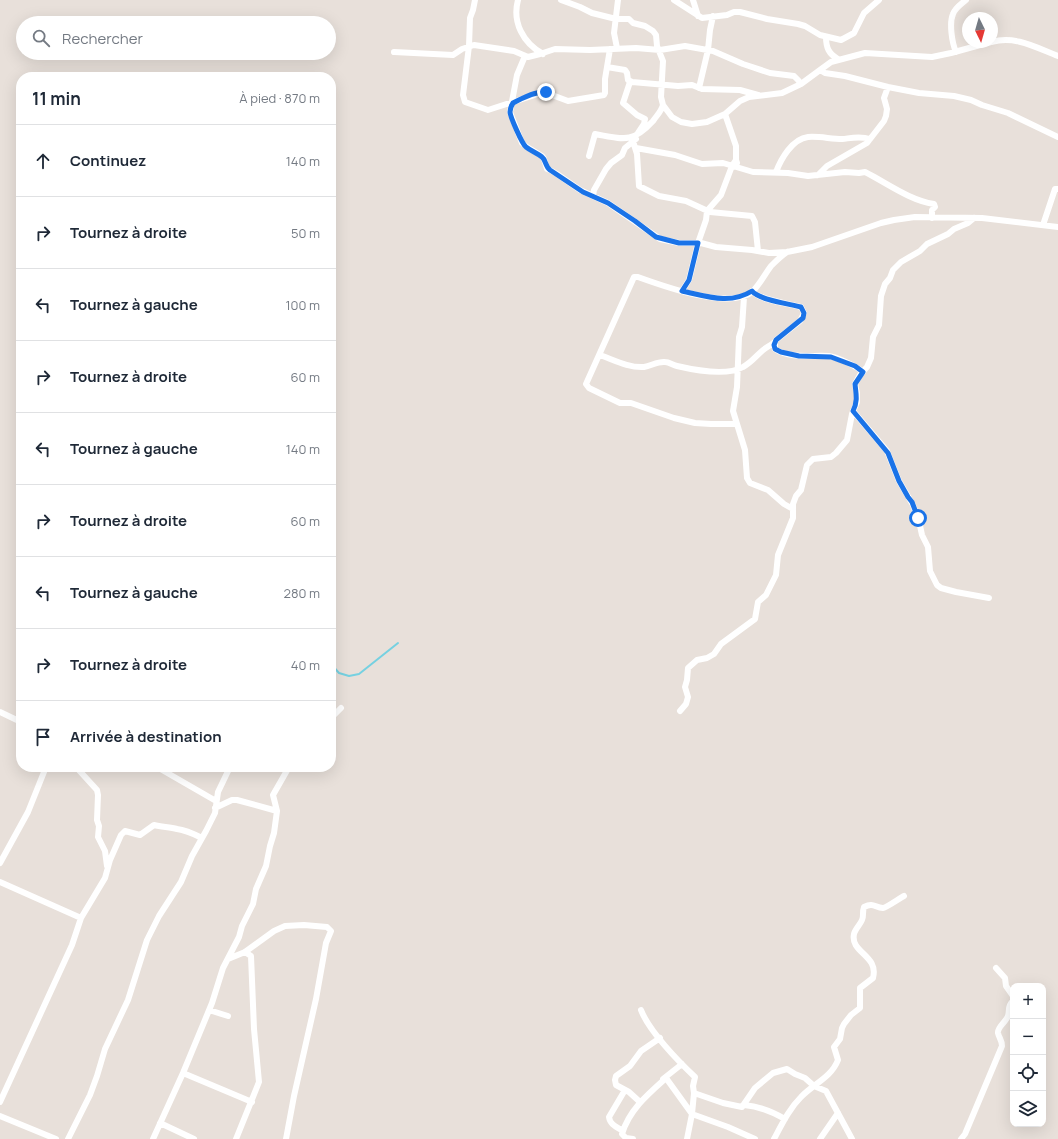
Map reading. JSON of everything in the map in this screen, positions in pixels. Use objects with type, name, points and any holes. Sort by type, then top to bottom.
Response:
[{"type":"street","points":[[475,0],[470,18],[469,46],[463,96],[465,102],[488,110],[513,103],[530,95],[544,92],[568,101],[604,95],[610,49]]},
{"type":"street","points":[[518,0],[516,19],[519,28],[530,44],[543,54]]},
{"type":"street","points":[[561,0],[592,13],[616,19],[627,18],[633,23],[650,28],[656,35],[664,66],[662,85],[664,112],[681,122],[692,124],[706,122],[725,114],[740,101],[749,97],[782,93],[801,84],[831,62],[838,60],[865,53],[932,57],[970,48]]},
{"type":"street","points":[[617,48],[614,33],[618,0]]},
{"type":"street","points":[[674,0],[698,16],[706,18],[740,12],[767,19],[806,26],[820,35],[841,40],[851,36],[856,30],[864,13],[879,0]]},
{"type":"street","points":[[693,0],[698,16]]},
{"type":"street","points":[[956,52],[952,42],[952,17],[956,9],[966,0]]},
{"type":"street","points":[[699,88],[708,50],[713,16]]},
{"type":"street","points":[[826,37],[826,44],[830,55],[838,60]]},
{"type":"street","points":[[998,41],[1006,40],[1024,43],[1058,56]]},
{"type":"street","points":[[394,52],[453,55],[469,46],[474,45],[514,50],[528,57],[543,54],[555,49],[590,50],[636,48],[660,50],[685,46],[708,50],[770,73],[794,76],[801,84]]},
{"type":"street","points":[[525,56],[516,80],[513,103],[510,110],[524,145],[542,156],[550,170],[580,190],[608,203],[656,237],[679,243],[698,243],[716,247],[769,253],[787,252],[812,247],[894,220],[915,217],[974,218],[1058,227]]},
{"type":"street","points":[[593,196],[594,190],[606,169],[611,163],[622,155],[625,148],[639,132],[645,119],[637,115],[623,103],[630,82],[625,70],[607,67]]},
{"type":"street","points":[[820,70],[825,73],[845,76],[888,87],[919,93],[954,96],[971,100],[1008,113],[1058,137]]},
{"type":"street","points":[[630,82],[678,86],[692,85],[704,90],[740,90],[759,95]]},
{"type":"street","points":[[818,175],[827,166],[863,146],[870,139],[884,121],[886,116],[887,109],[884,98],[888,87]]},
{"type":"street","points":[[589,156],[595,134],[608,137],[632,139],[643,132],[664,112]]},
{"type":"street","points":[[725,114],[736,146],[736,160],[739,168]]},
{"type":"street","points":[[776,172],[785,154],[799,140],[805,138],[862,137],[870,139]]},
{"type":"street","points":[[632,139],[636,148],[639,186],[659,196],[686,201],[707,212],[752,216],[758,251]]},
{"type":"street","points":[[636,148],[675,156],[702,164],[723,164],[753,172],[776,172],[808,176],[845,172],[865,172],[910,196],[924,202],[934,204],[935,207],[932,210],[932,218]]},
{"type":"street","points":[[682,291],[689,280],[707,212],[721,195],[732,166],[736,160]]},
{"type":"street","points":[[1043,225],[1055,189],[1058,189]]},
{"type":"street","points":[[680,711],[686,704],[688,697],[685,687],[688,668],[697,660],[707,658],[714,654],[720,644],[755,619],[758,602],[766,595],[776,575],[778,555],[793,518],[795,499],[801,490],[805,470],[809,462],[815,458],[828,458],[836,453],[847,440],[853,411],[857,402],[855,384],[867,367],[872,356],[873,335],[879,325],[881,296],[885,284],[893,270],[901,262],[919,252],[927,244],[947,235],[954,229],[968,223],[974,218]]},
{"type":"street","points":[[736,424],[695,423],[674,418],[631,403],[620,403],[589,388],[586,384],[634,277],[638,276],[682,291],[721,299],[744,297],[752,291],[771,266],[787,252]]},
{"type":"street","points":[[600,355],[639,367],[651,366],[660,362],[665,362],[699,370],[722,372],[738,369],[748,364],[765,348],[775,343],[776,340],[800,321],[804,315],[804,311],[801,307],[757,296],[752,291]]},
{"type":"street","points":[[744,297],[733,411],[745,450],[748,481],[768,490],[784,504],[793,509]]},
{"type":"street","points":[[775,343],[775,349],[781,352],[802,356],[831,357],[855,366],[863,372]]},
{"type":"street","points":[[853,411],[887,451],[899,481],[913,505],[919,521],[922,535],[928,547],[930,571],[937,585],[941,588],[956,592],[989,598]]},
{"type":"street","points":[[336,713],[341,708]]},
{"type":"street","points":[[0,712],[16,720]]},
{"type":"street","points":[[0,863],[28,812],[44,772]]},
{"type":"street","points":[[81,772],[97,790],[96,815],[99,826],[98,837],[105,851],[108,868]]},
{"type":"street","points":[[166,772],[216,800]]},
{"type":"street","points":[[68,1139],[98,1076],[103,1055],[128,1000],[147,940],[159,916],[181,882],[192,856],[215,812],[218,792],[228,772]]},
{"type":"street","points":[[153,1139],[183,1073],[209,1010],[220,975],[251,910],[256,889],[264,872],[274,834],[276,811],[273,795],[286,772]]},
{"type":"street","points":[[215,808],[232,800],[237,800],[276,811]]},
{"type":"street","points":[[0,1102],[72,946],[81,918],[105,878],[122,835],[125,832],[140,835],[154,825],[166,828],[176,828],[202,838]]},
{"type":"street","points":[[0,890],[1,883],[81,918]]},
{"type":"street","points":[[774,1139],[792,1106],[801,1096],[828,1075],[837,1062],[834,1047],[840,1039],[842,1028],[849,1017],[860,1008],[860,988],[862,985],[872,980],[874,976],[872,962],[860,951],[855,941],[854,934],[862,920],[864,907],[874,905],[886,908],[891,903],[904,896]]},
{"type":"street","points":[[228,959],[245,952],[274,931],[285,926],[304,925],[327,927],[331,932],[326,943],[316,999],[286,1139]]},
{"type":"street","points":[[236,1139],[259,1082],[254,1029],[251,956],[245,952]]},
{"type":"street","points":[[996,968],[1005,978],[1006,986],[1010,992]]},
{"type":"street","points":[[961,1139],[965,1134],[1002,1046],[998,1030],[1007,1018],[1010,1004]]},
{"type":"street","points":[[209,1010],[228,1016]]},
{"type":"street","points":[[641,1010],[660,1038],[695,1077],[692,1086],[694,1093],[687,1139]]},
{"type":"street","points":[[640,1102],[629,1092],[616,1085],[616,1076],[630,1066],[641,1051],[660,1038]]},
{"type":"street","points":[[682,1064],[663,1079],[666,1078],[692,1114],[755,1139]]},
{"type":"street","points":[[744,1105],[755,1088],[773,1073],[787,1069],[806,1078],[814,1086],[826,1091],[852,1139]]},
{"type":"street","points":[[183,1073],[252,1102]]},
{"type":"street","points":[[633,1139],[623,1136],[623,1131],[629,1116],[640,1102],[666,1078]]},
{"type":"street","points":[[623,1131],[610,1122],[609,1117],[625,1090]]},
{"type":"street","points":[[694,1093],[730,1105],[742,1107],[744,1105],[753,1106],[776,1114],[785,1119]]},
{"type":"street","points":[[820,1139],[838,1113]]},
{"type":"street","points":[[0,1116],[56,1139]]},
{"type":"street","points":[[160,1123],[194,1139]]},
{"type":"waterway","points":[[336,670],[339,673],[349,676],[359,674],[398,643]]},
{"type":"route","points":[[546,92],[530,95],[513,103],[511,106],[511,115],[522,143],[542,156],[546,166],[550,170],[583,192],[608,203],[656,237],[675,243],[698,243],[689,280],[682,291],[721,299],[730,299],[744,297],[752,291],[754,295],[757,296],[801,307],[804,311],[803,318],[776,340],[774,345],[775,349],[799,356],[837,358],[843,362],[855,366],[863,372],[855,382],[857,402],[853,411],[887,451],[890,462],[899,481],[912,502],[918,518]]}]
